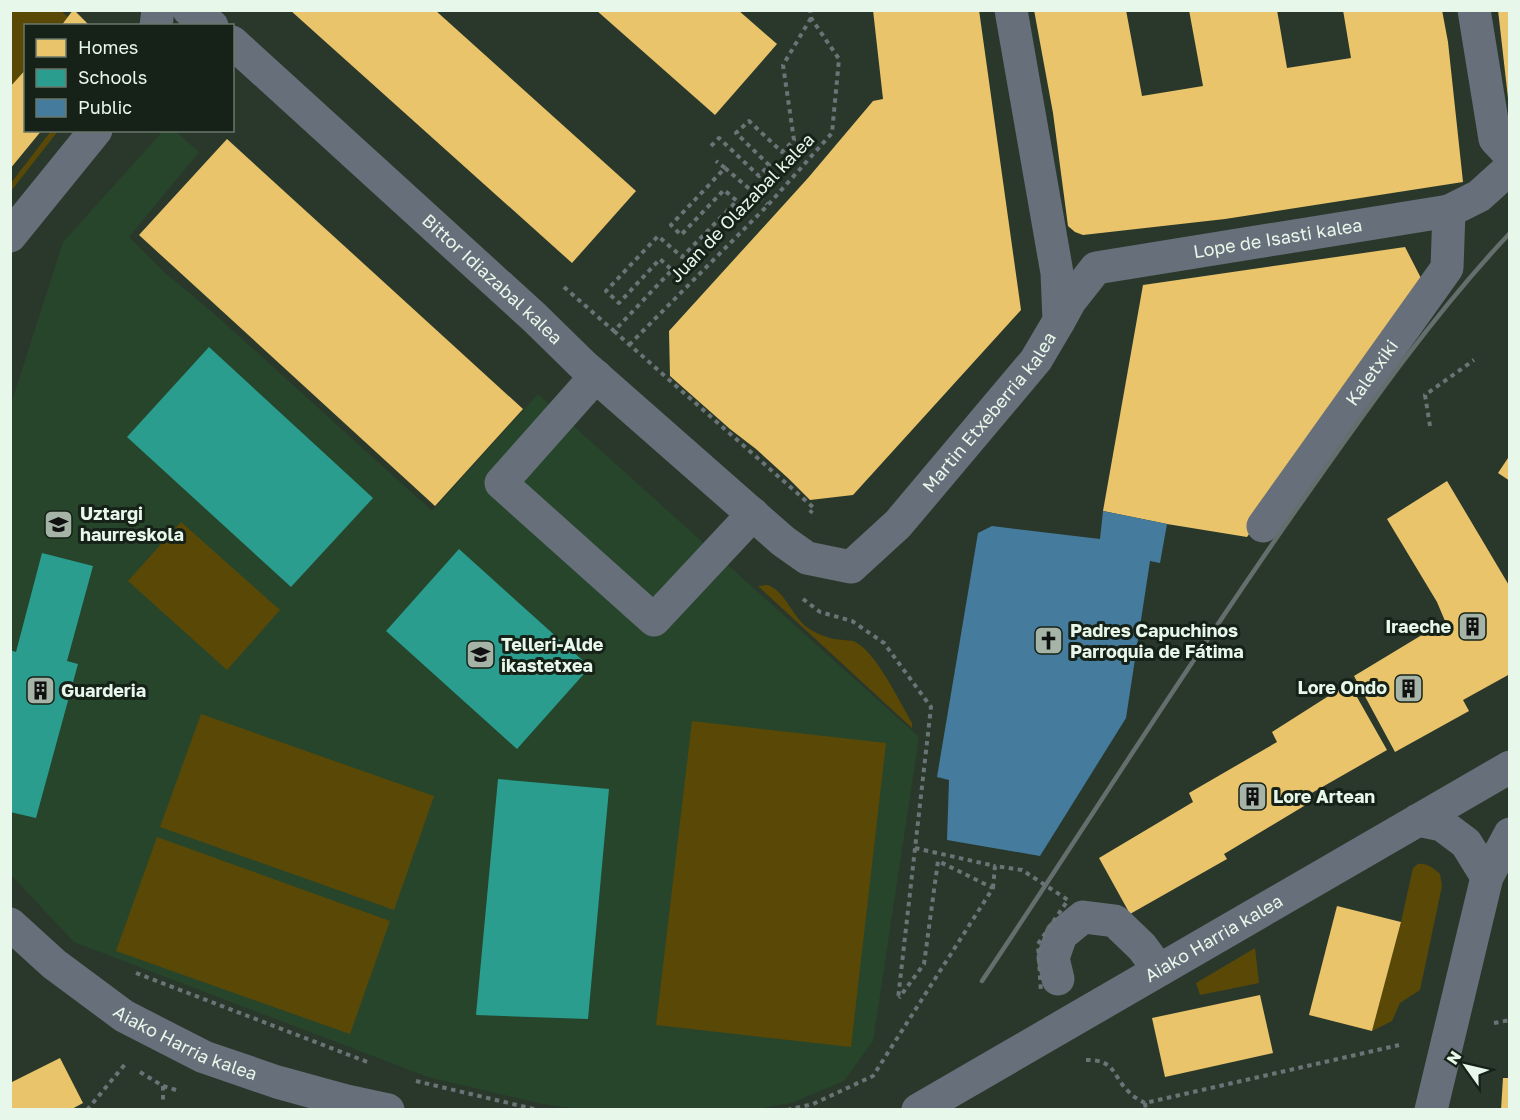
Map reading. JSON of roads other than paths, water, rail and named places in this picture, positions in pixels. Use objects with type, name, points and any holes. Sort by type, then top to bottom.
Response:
[{"type":"street","points":[[189,10],[210,24]]},
{"type":"street","name":"Martin Etxeberria kalea","points":[[753,514],[783,541],[807,558],[851,567],[898,524],[1036,360],[1059,321],[1057,273],[1011,10]]},
{"type":"street","points":[[1474,10],[1495,139],[1509,155]]},
{"type":"street","name":"Bittor Idiazabal kalea","points":[[234,44],[596,376],[753,514]]},
{"type":"street","points":[[10,236],[94,132]]},
{"type":"street","name":"Lope de Isasti kalea","points":[[1059,321],[1070,301],[1096,268],[1449,211],[1479,196],[1509,168]]},
{"type":"street","name":"Kaletxiki","points":[[1263,526],[1447,268],[1449,211]]},
{"type":"street","points":[[596,376],[501,483],[654,620],[753,514]]},
{"type":"street","name":"Aiako Harria kalea","points":[[918,1110],[1509,767]]},
{"type":"street","points":[[1418,820],[1442,825],[1466,843],[1487,877]]},
{"type":"street","points":[[1431,1110],[1487,877],[1509,834]]},
{"type":"street","points":[[1049,986],[1053,958],[1061,935],[1083,917],[1115,921],[1142,947],[1159,970]]},
{"type":"street","name":"Aiako Harria kalea","points":[[10,924],[54,964],[124,1016],[204,1058],[345,1105],[388,1110]]},
{"type":"railway","points":[[982,981],[1216,626],[1321,474],[1425,333],[1510,233]]},
{"type":"place","name":"Uztargi haurreskola","points":[[59,524]]},
{"type":"place","name":"Iraeche","points":[[1472,627]]},
{"type":"place","name":"Padres Capuchinos Parroquia de Fátima","points":[[1049,641]]},
{"type":"place","name":"Telleri-Alde ikastetxea","points":[[480,655]]},
{"type":"place","name":"Lore Ondo","points":[[1408,688]]},
{"type":"place","name":"Guarderia","points":[[40,691]]},
{"type":"place","name":"Lore Artean","points":[[1252,797]]}]
